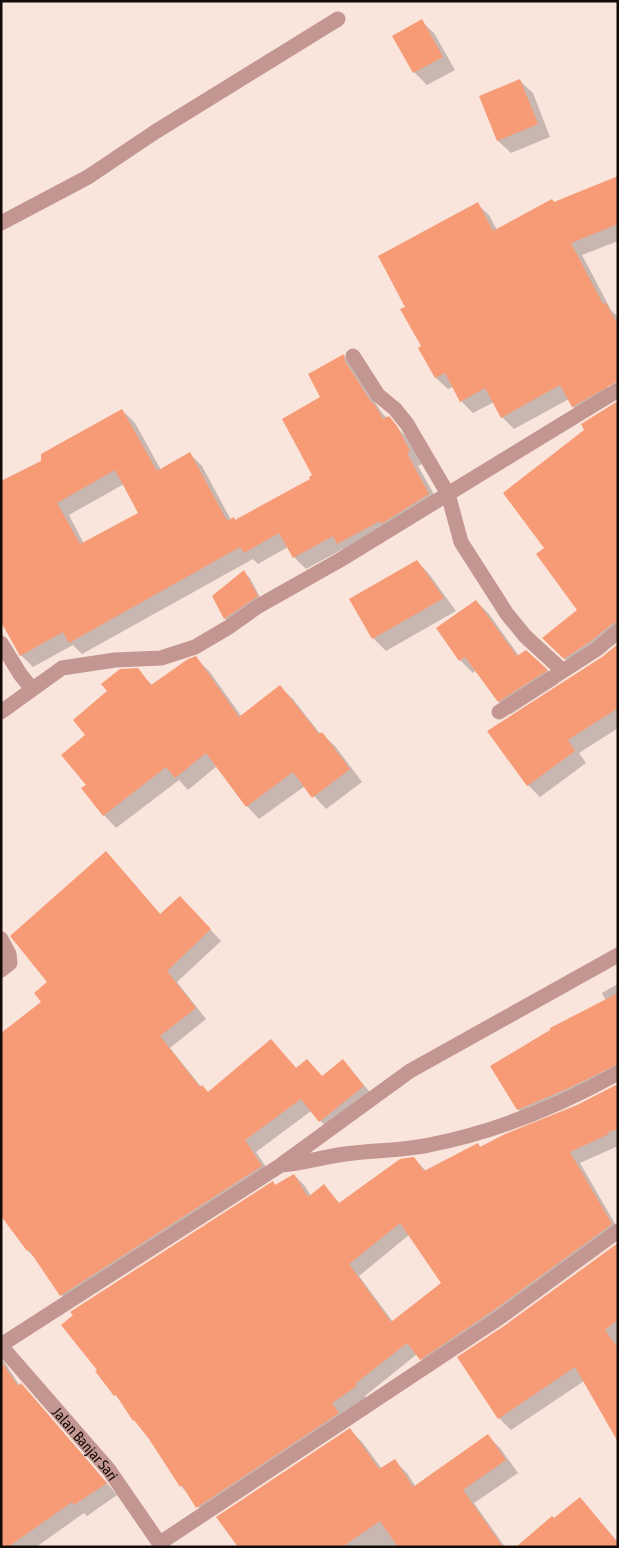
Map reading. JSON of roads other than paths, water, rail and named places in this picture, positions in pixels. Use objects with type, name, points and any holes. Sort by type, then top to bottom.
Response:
[{"type":"street","points":[[1,223],[88,177],[155,132],[338,19]]},
{"type":"street","points":[[353,356],[378,395],[407,424],[448,494],[461,542],[497,598],[525,636],[563,671]]},
{"type":"street","points":[[1,712],[62,668],[115,660],[161,658],[195,647],[256,607],[340,560],[618,390]]},
{"type":"street","points":[[499,712],[596,649],[618,631]]},
{"type":"street","points":[[1,643],[20,674],[32,689]]},
{"type":"street","points":[[1,939],[10,954],[10,963],[1,970]]},
{"type":"street","points":[[1,1345],[281,1165],[410,1071],[618,955]]},
{"type":"street","points":[[281,1165],[308,1162],[344,1154],[428,1146],[512,1124],[590,1089],[618,1073]]},
{"type":"street","points":[[161,1545],[499,1318],[618,1231]]},
{"type":"street","name":"Jalan Banjar Sari","points":[[1,1345],[109,1470],[161,1545]]}]
